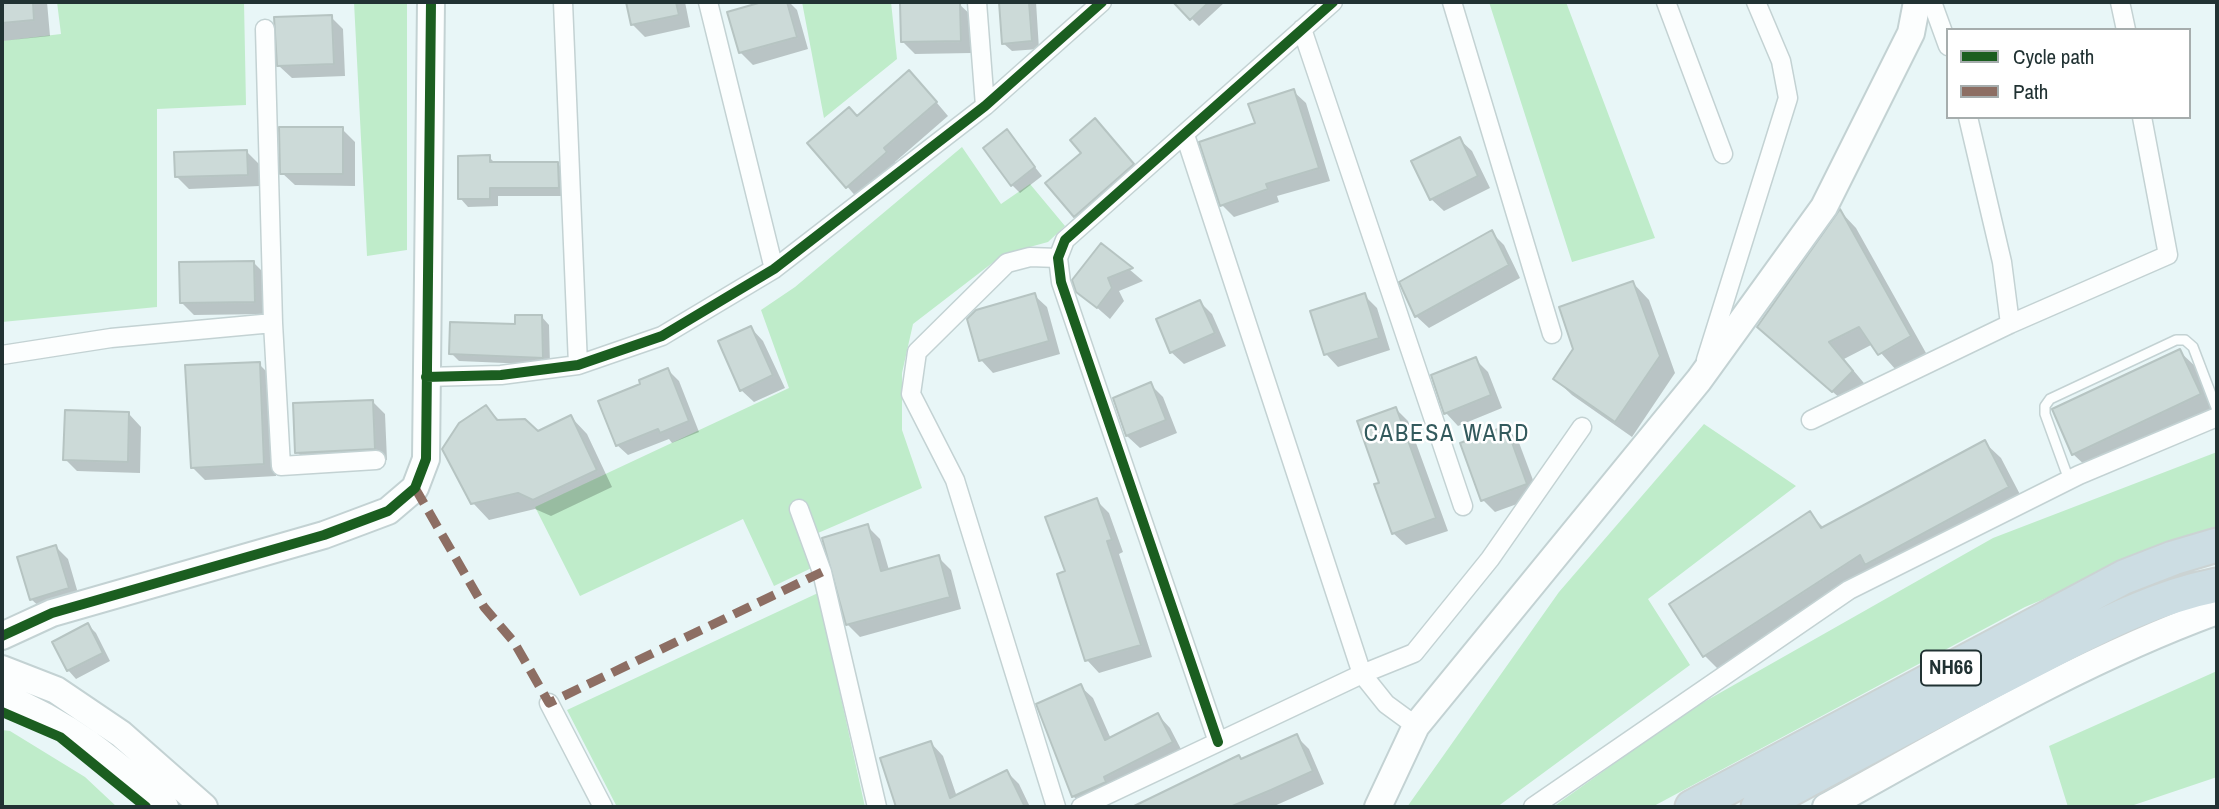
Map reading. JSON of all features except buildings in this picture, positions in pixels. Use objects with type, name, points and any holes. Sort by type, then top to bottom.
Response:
[{"type":"highway","name":"NH66","points":[[1692,807],[2124,577],[2217,545]]},
{"type":"highway","name":"NH66","points":[[1758,807],[1897,731],[2100,626],[2164,598],[2217,585]]},
{"type":"main road","points":[[2,636],[52,613],[324,535],[388,511],[415,488],[426,459],[431,2]]},
{"type":"main road","points":[[1378,807],[1416,726],[1699,380],[1824,207],[1911,33],[1917,2]]},
{"type":"main road","points":[[1826,807],[2026,697],[2179,625],[2217,611]]},
{"type":"main road","points":[[2,669],[56,690],[121,734],[204,807]]},
{"type":"main road","points":[[2,696],[44,713],[106,754],[165,807]]},
{"type":"street","points":[[564,2],[578,365]]},
{"type":"street","points":[[708,2],[774,269]]},
{"type":"street","points":[[977,2],[985,106]]},
{"type":"street","points":[[426,377],[501,375],[578,365],[662,336],[774,269],[985,106],[1102,2]]},
{"type":"street","points":[[1218,742],[1061,282],[1058,258],[1065,240],[1333,2]]},
{"type":"street","points":[[1452,2],[1552,334]]},
{"type":"street","points":[[1666,2],[1723,154]]},
{"type":"street","points":[[1699,380],[1788,98],[1781,61],[1756,2]]},
{"type":"street","points":[[1932,2],[1946,40]]},
{"type":"street","points":[[2120,2],[2126,28]]},
{"type":"street","points":[[265,29],[281,466],[376,460]]},
{"type":"street","points":[[1302,29],[1463,506]]},
{"type":"street","points":[[1968,119],[2002,262],[2010,324]]},
{"type":"street","points":[[1811,420],[2010,324],[2168,255],[2142,119]]},
{"type":"street","points":[[1185,135],[1362,674],[1386,704],[1416,726]]},
{"type":"street","points":[[1056,807],[955,480],[911,394],[917,352],[1007,263],[1030,257],[1058,258]]},
{"type":"street","points":[[2,355],[111,338],[274,323]]},
{"type":"street","points":[[1533,807],[1849,590],[2069,480],[2217,416]]},
{"type":"street","points":[[1081,807],[1362,674],[1414,653],[1490,559],[1582,427]]},
{"type":"street","points":[[799,509],[822,572],[877,807]]},
{"type":"street","points":[[549,703],[603,807]]},
{"type":"lane","points":[[2069,480],[2045,414],[2045,406],[2050,399],[2176,340],[2185,340],[2193,347],[2217,410]]},
{"type":"green space","points":[[57,2],[244,2],[246,105],[157,109],[157,307],[2,322],[2,41],[61,34]]},
{"type":"green space","points":[[354,2],[407,2],[407,250],[367,256]]},
{"type":"green space","points":[[802,2],[891,2],[897,59],[824,118]]},
{"type":"green space","points":[[1489,2],[1566,2],[1655,238],[1572,262]]},
{"type":"green space","points":[[962,147],[1001,204],[1030,184],[1065,226],[1048,242],[1004,254],[913,324],[902,373],[902,430],[922,488],[818,533],[824,562],[774,586],[743,519],[580,596],[535,507],[789,388],[761,310],[795,287]]},
{"type":"green space","points":[[1704,424],[1796,486],[1648,599],[1690,665],[1497,807],[1407,807],[1559,592]]},
{"type":"green space","points":[[2217,452],[2217,526],[2025,607],[1652,807],[1553,807],[1688,711],[1993,538]]},
{"type":"green space","points":[[818,593],[865,807],[617,807],[567,710]]},
{"type":"green space","points":[[2217,671],[2217,777],[2128,807],[2068,807],[2049,746]]},
{"type":"green space","points":[[2,730],[10,731],[85,777],[117,807],[2,807]]},
{"type":"marked path","points":[[415,488],[484,607],[514,642],[549,703],[822,572]]},
{"type":"cycle path","points":[[2,636],[52,613],[324,535],[388,511],[415,488],[426,459],[431,2]]},
{"type":"cycle path","points":[[426,377],[501,375],[578,365],[662,336],[774,269],[985,106],[1102,2]]},
{"type":"cycle path","points":[[1218,742],[1061,282],[1058,258],[1065,240],[1333,2]]},
{"type":"cycle path","points":[[2,712],[60,737],[146,807]]},
{"type":"district","name":"CABESA WARD","points":[[1447,435]]}]
